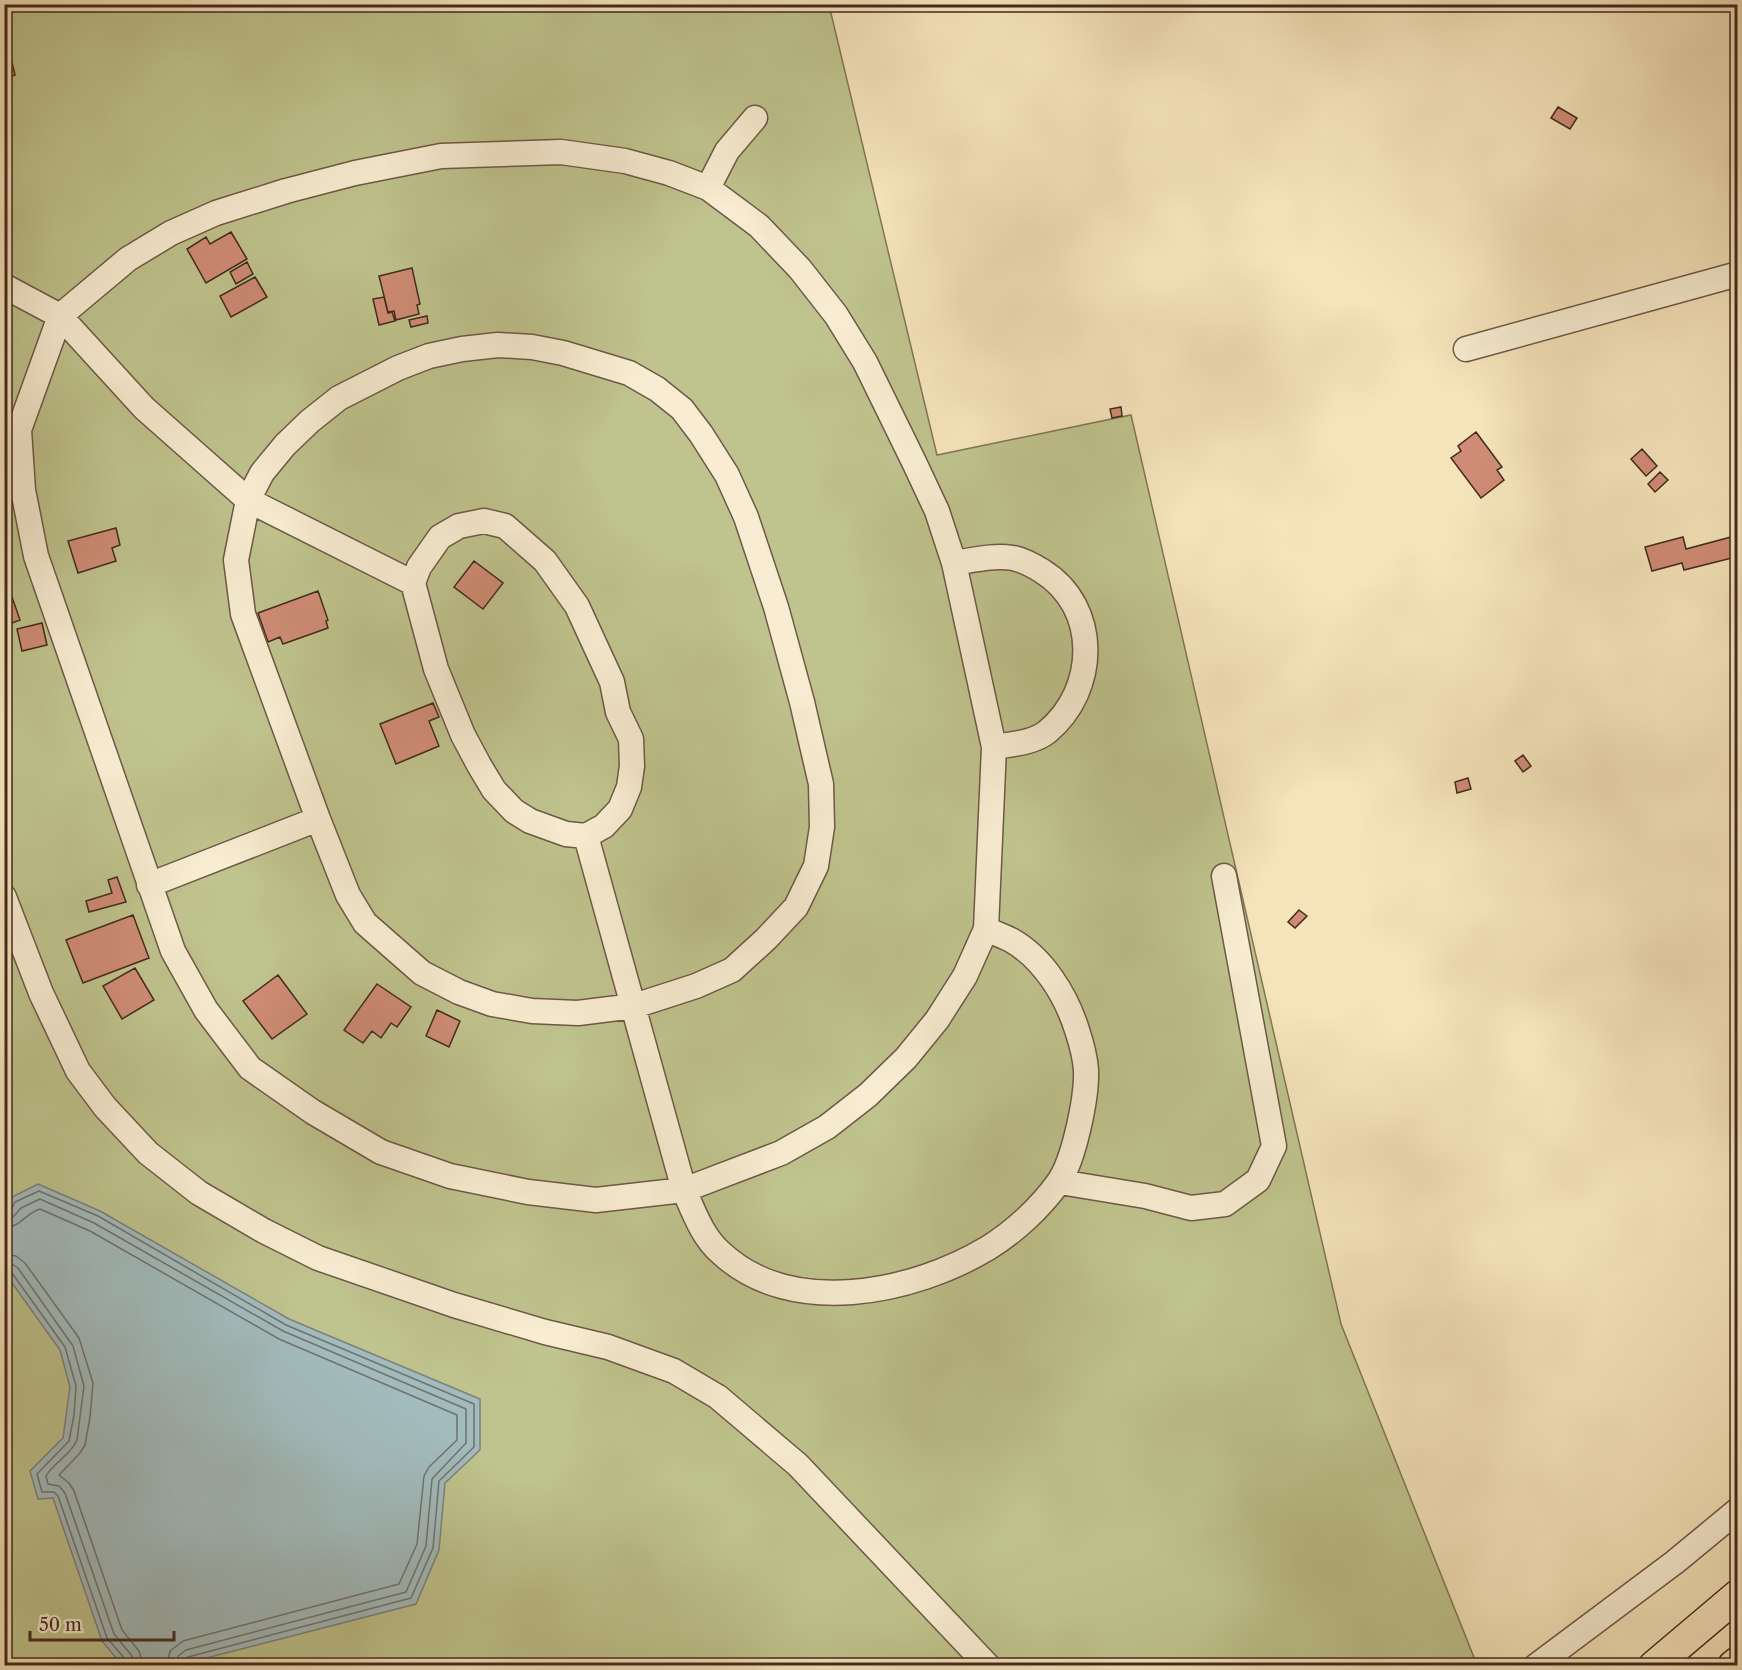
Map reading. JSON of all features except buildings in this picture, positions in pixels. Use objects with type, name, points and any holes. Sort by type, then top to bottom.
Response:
[{"type":"main road","points":[[1654,1665],[1737,1595]]},
{"type":"main road","points":[[1733,1665],[1737,1662]]},
{"type":"street","points":[[708,188],[727,151],[755,117]]},
{"type":"street","points":[[561,152],[625,161],[669,173],[708,188],[759,226],[800,269],[836,315],[865,362],[936,512],[954,563],[994,747],[986,929],[965,976],[937,1020],[906,1058],[868,1095],[827,1127],[781,1153],[684,1190],[596,1200],[528,1192],[450,1176],[381,1152],[313,1112],[250,1068],[206,1010],[173,951],[36,556],[12,429],[60,316],[128,259],[171,233],[216,213],[355,173],[441,156],[561,152]]},
{"type":"street","points":[[1466,349],[1737,274]]},
{"type":"street","points":[[4,286],[60,316],[144,408],[248,500],[412,583]]},
{"type":"street","points":[[498,345],[532,347],[563,353],[629,373],[657,389],[682,409],[701,434],[727,476],[746,518],[776,607],[802,702],[821,784],[822,827],[816,866],[796,907],[732,970],[696,986],[634,1006],[578,1013],[532,1011],[492,1004],[459,992],[422,973],[365,923],[348,895],[318,819],[243,614],[236,560],[248,500],[262,473],[285,445],[310,421],[339,398],[398,368],[429,356],[498,345]]},
{"type":"street","points":[[484,521],[505,526],[546,561],[577,606],[612,682],[618,712],[631,739],[632,766],[629,787],[620,809],[604,826],[585,836],[566,834],[530,821],[514,812],[494,790],[478,765],[448,702],[436,669],[412,583],[419,567],[441,537],[459,526],[484,521]]},
{"type":"street","points":[[954,563],[994,557],[1015,558],[1055,579],[1071,597],[1080,618],[1086,660],[1082,680],[1073,701],[1046,733],[1028,741],[994,747]]},
{"type":"street","points":[[149,885],[318,819]]},
{"type":"street","points":[[585,836],[684,1190],[703,1232],[720,1252],[742,1270],[766,1282],[796,1289],[824,1292],[860,1291],[895,1286],[926,1277],[963,1262],[991,1246],[1027,1218],[1060,1182],[1077,1139],[1084,1095],[1086,1069],[1081,1042],[1073,1017],[1049,974],[1012,941],[986,929]]},
{"type":"street","points":[[1060,1182],[1145,1196],[1191,1208],[1225,1203],[1258,1180],[1274,1146],[1224,876]]},
{"type":"street","points":[[4,897],[41,993],[78,1071],[105,1107],[148,1154],[199,1193],[264,1231],[318,1258],[454,1305],[545,1332],[608,1347],[674,1371],[718,1397],[798,1465],[988,1665]]},
{"type":"street","points":[[1536,1665],[1666,1568],[1737,1510]]},
{"type":"green space","points":[[5,5],[829,5],[937,455],[1131,415],[1341,1324],[1477,1665],[5,1666]]},
{"type":"water","points":[[38,1184],[100,1211],[289,1319],[480,1399],[480,1450],[445,1483],[439,1550],[416,1604],[179,1665],[122,1665],[102,1641],[53,1498],[38,1499],[30,1471],[63,1438],[70,1387],[60,1350],[5,1273],[5,1211],[10,1198]]}]
